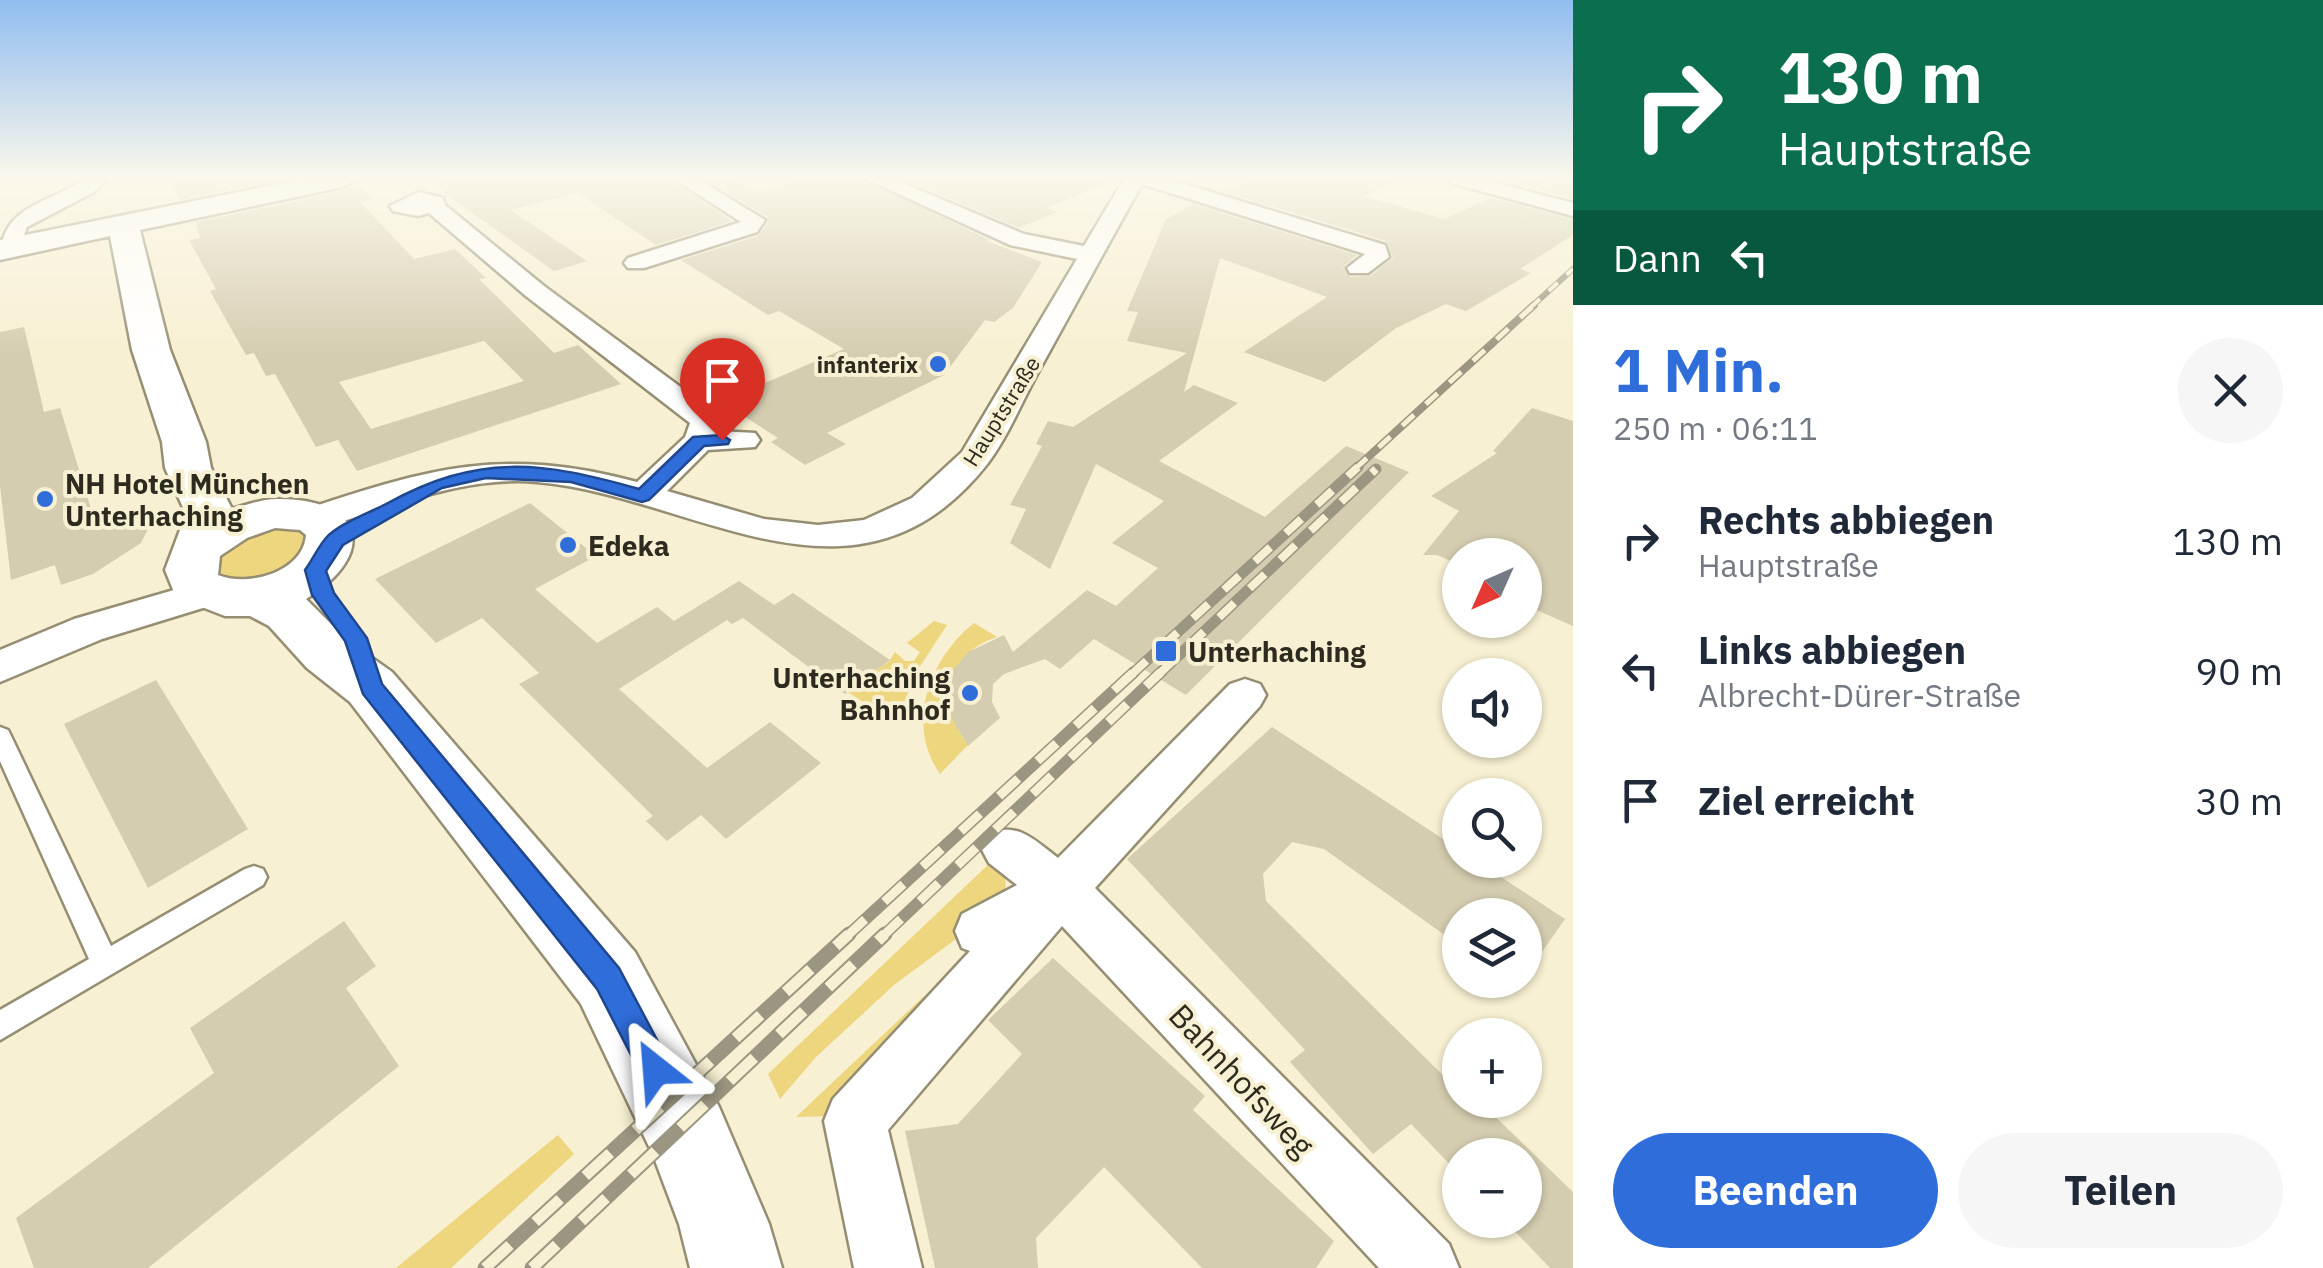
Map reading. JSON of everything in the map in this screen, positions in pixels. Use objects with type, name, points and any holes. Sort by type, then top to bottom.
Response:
[{"type":"main road","points":[[5,249],[56,238]]},
{"type":"main road","points":[[126,238],[152,350],[184,442],[188,468],[210,514],[213,575]]},
{"type":"main road","points":[[184,442],[210,460],[244,500],[310,536],[323,595],[356,638],[371,687]]},
{"type":"main road","points":[[213,575],[232,525],[310,536]]},
{"type":"main road","points":[[213,575],[289,586],[310,536]]},
{"type":"main road","points":[[213,575],[288,613],[327,654],[371,687],[608,978],[689,1137],[724,1224],[736,1268]]},
{"type":"street","points":[[472,238],[703,431],[642,496]]},
{"type":"street","points":[[636,263],[712,238]]},
{"type":"street","points":[[1013,238],[1092,255]]},
{"type":"street","name":"Hauptstraße","points":[[310,536],[436,484],[474,474],[538,472],[573,476],[746,529],[807,536],[872,528],[918,511],[950,488],[975,458],[1101,238]]},
{"type":"street","points":[[1339,238],[1377,250],[1377,257],[1359,268]]},
{"type":"street","points":[[0,667],[213,575]]},
{"type":"street","points":[[888,1268],[856,1121],[1061,889],[1222,734],[1245,694]]},
{"type":"street","name":"Bahnhofsweg","points":[[1017,848],[1061,889],[1420,1266]]},
{"type":"street","points":[[981,931],[1061,889]]},
{"type":"lane","points":[[0,736],[105,964]]},
{"type":"lane","points":[[0,1026],[254,877]]},
{"type":"shaded area","points":[[268,526],[291,528],[305,536],[309,541],[301,560],[258,582],[217,578],[215,552]]},
{"type":"shaded area","points":[[934,621],[947,625],[917,671],[903,705],[878,712],[848,692],[895,652],[905,661],[914,661],[920,652],[907,643]]},
{"type":"shaded area","points":[[974,623],[997,637],[979,645],[956,668],[949,697],[958,729],[968,745],[940,774],[924,734],[927,693],[945,655]]},
{"type":"shaded area","points":[[992,861],[1004,870],[1006,885],[999,907],[894,985],[816,1057],[780,1099],[768,1074]]},
{"type":"shaded area","points":[[981,949],[836,1116],[796,1117],[922,998]]},
{"type":"shaded area","points":[[558,1135],[574,1154],[451,1268],[396,1268]]},
{"type":"building","points":[[394,238],[414,259],[455,249],[486,278],[479,279],[554,353],[578,345],[621,384],[357,471],[338,440],[316,447],[275,374],[266,376],[254,353],[246,355],[210,291],[216,289],[189,240]],"holes":[[[484,341],[524,381],[371,429],[339,382]]]},
{"type":"building","points":[[508,238],[553,238],[587,261],[554,271]]},
{"type":"building","points":[[646,238],[678,238],[656,245]]},
{"type":"building","points":[[751,238],[986,238],[1042,262],[1013,308],[994,322],[985,320],[944,375],[827,433],[846,444],[805,465],[771,442],[778,438],[725,404],[732,400],[688,371],[716,360],[758,386],[844,349],[779,311],[768,315],[681,260]]},
{"type":"building","points":[[1158,238],[1303,238],[1357,255],[1343,267],[1350,277],[1370,276],[1393,258],[1386,241],[1377,238],[1568,238],[1520,269],[1531,273],[1466,311],[1446,304],[1396,328],[1325,382],[1244,352],[1327,297],[1220,258],[1184,392],[1194,385],[1238,403],[1159,461],[1265,517],[1346,446],[1409,472],[1186,695],[1094,639],[1060,669],[1045,659],[1004,674],[993,684],[992,702],[1000,718],[968,746],[953,721],[947,697],[949,675],[968,652],[1004,635],[1013,652],[1087,590],[1116,606],[1158,568],[1112,543],[1164,501],[1096,464],[1050,569],[1010,543],[1026,509],[1010,505],[1042,446],[1036,444],[1048,421],[1073,427],[1187,353],[1127,341],[1138,312],[1127,311]]},
{"type":"building","name":"NH Hotel München Unterhaching","points":[[24,327],[44,412],[60,408],[97,528],[158,509],[141,543],[93,574],[61,585],[55,565],[11,580],[0,486],[0,332]]},
{"type":"building","points":[[1532,408],[1573,421],[1573,626],[1542,612],[1542,538],[1442,538],[1442,557],[1423,555],[1459,511],[1431,496],[1497,453],[1493,451]]},
{"type":"building","points":[[530,503],[596,556],[535,589],[597,643],[657,607],[674,621],[739,581],[774,605],[793,593],[890,660],[845,694],[743,618],[732,624],[727,620],[619,689],[707,768],[770,722],[821,763],[726,839],[701,815],[667,841],[646,821],[653,816],[519,684],[539,673],[482,618],[436,643],[375,579]]},
{"type":"building","points":[[156,680],[248,829],[148,888],[64,724]]},
{"type":"building","points":[[1272,727],[1442,838],[1442,878],[1502,878],[1533,898],[1442,898],[1442,933],[1324,849],[1292,842],[1263,874],[1266,901],[1442,1074],[1442,1118],[1497,1118],[1517,1138],[1442,1138],[1442,1156],[1411,1124],[1373,1154],[1290,1062],[1305,1050],[1127,859]]},
{"type":"building","points":[[1542,904],[1565,919],[1542,952]]},
{"type":"building","points":[[344,921],[376,966],[346,988],[399,1066],[148,1268],[34,1268],[16,1218],[214,1073],[190,1028]]},
{"type":"building","points":[[1053,958],[1205,1096],[1193,1110],[1334,1241],[1316,1268],[1202,1268],[1104,1167],[1036,1238],[1038,1268],[935,1268],[905,1131],[958,1124],[1022,1054],[988,1020]]},
{"type":"building","points":[[1542,1162],[1573,1192],[1573,1268],[1550,1268],[1521,1238],[1542,1238]]},
{"type":"railway","points":[[1531,307],[1573,269]]},
{"type":"railway","points":[[1355,469],[1534,305]]},
{"type":"railway","points":[[1131,675],[1358,467]]},
{"type":"railway","points":[[1158,675],[1376,469]]},
{"type":"railway","points":[[846,937],[1134,672]]},
{"type":"railway","points":[[882,937],[1161,672]]},
{"type":"railway","points":[[485,1268],[849,934]]},
{"type":"railway","points":[[532,1268],[885,934]]},
{"type":"place","name":"infanterix","points":[[938,364]]},
{"type":"place","name":"NH Hotel München Unterhaching","points":[[45,499]]},
{"type":"place","name":"Edeka","points":[[568,545]]},
{"type":"place","name":"Unterhaching","points":[[1166,651]]},
{"type":"place","name":"Unterhaching Bahnhof","points":[[970,693]]},
{"type":"route","points":[[656,1070],[608,978],[371,687],[356,638],[323,595],[316,570],[334,542],[360,523],[436,484],[486,473],[538,472],[573,476],[642,496],[699,441],[722,440]]}]
